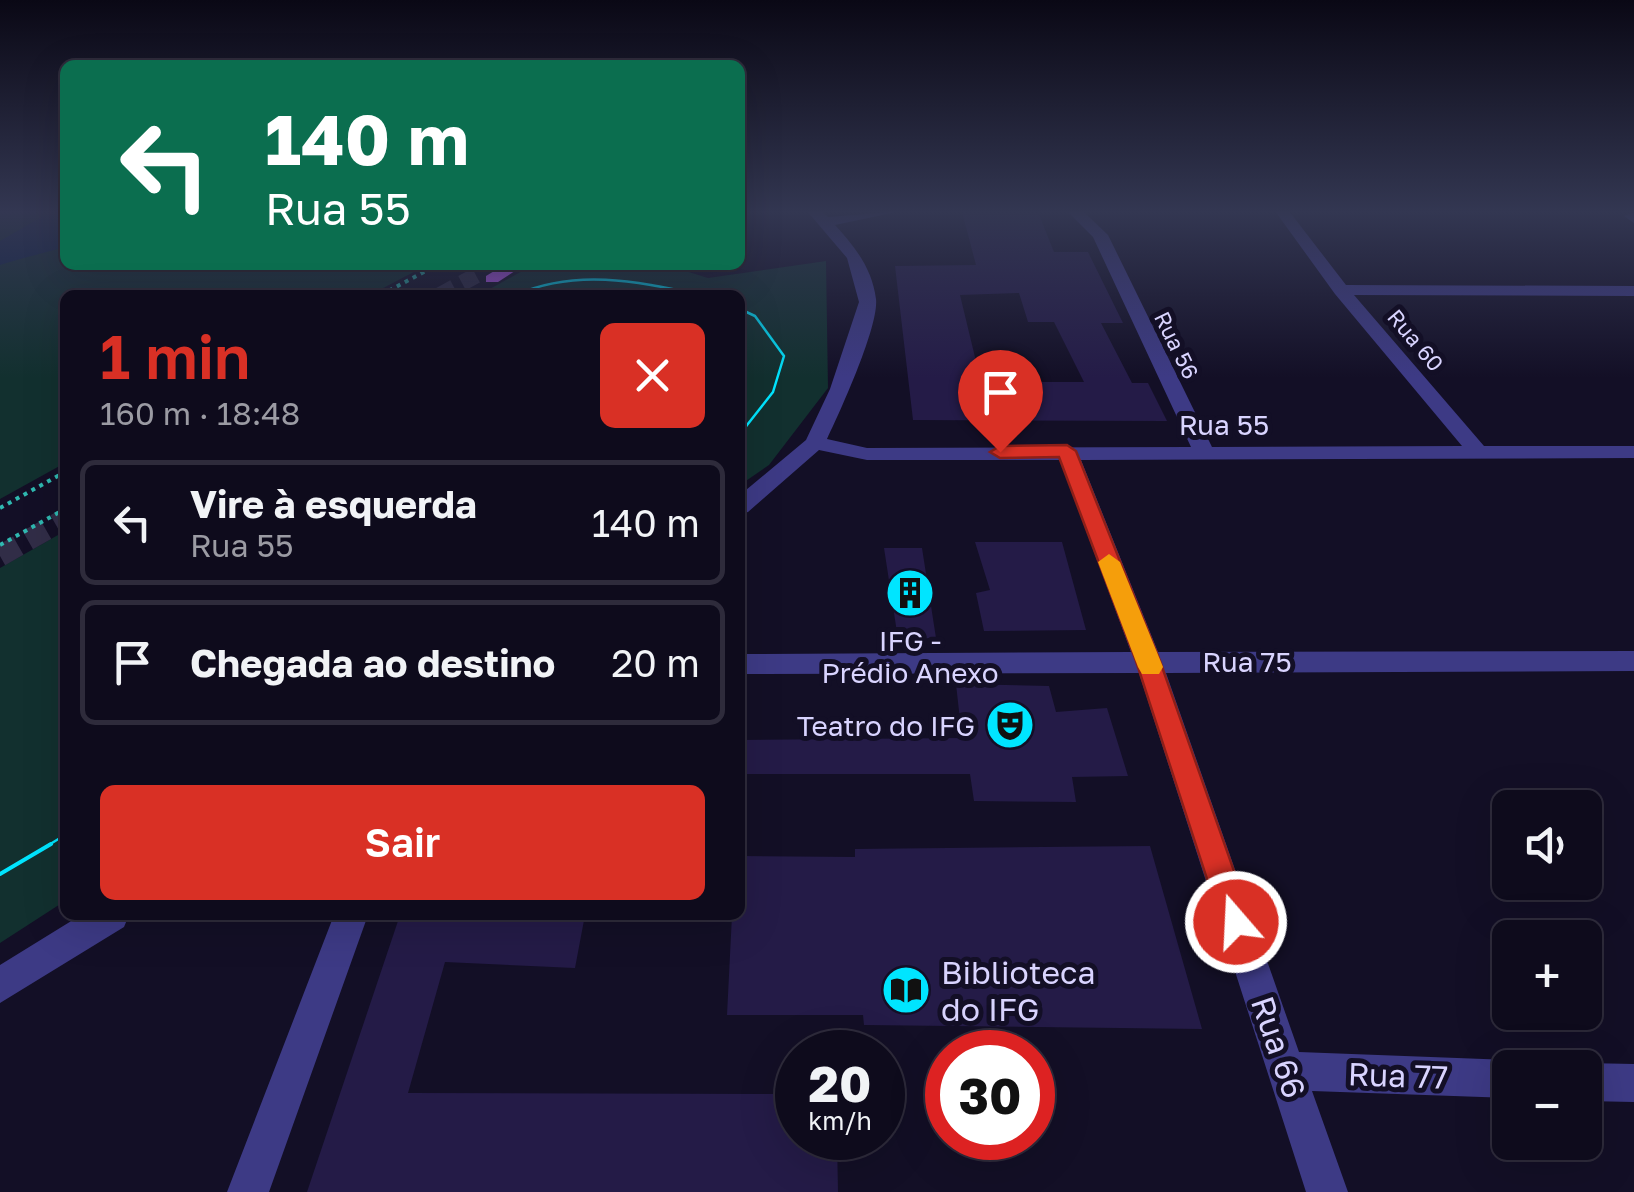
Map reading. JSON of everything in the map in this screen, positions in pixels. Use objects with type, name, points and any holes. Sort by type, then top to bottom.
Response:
[{"type":"street","points":[[745,503],[815,443],[840,389],[868,302],[858,267]]},
{"type":"street","name":"Rua 56","points":[[1115,267],[1204,452]]},
{"type":"street","name":"Rua 60","points":[[1324,267],[1478,452]]},
{"type":"street","points":[[1341,290],[1634,292]]},
{"type":"street","name":"Rua 55","points":[[815,443],[867,454],[1634,452]]},
{"type":"street","name":"Rua 66","points":[[1067,451],[1148,661],[1327,1192]]},
{"type":"street","name":"Rua 75","points":[[745,664],[1634,661]]},
{"type":"street","points":[[0,985],[104,920]]},
{"type":"street","points":[[248,1192],[349,920]]},
{"type":"street","name":"Rua 77","points":[[1287,1071],[1492,1078]]},
{"type":"street","points":[[1602,1082],[1634,1083]]},
{"type":"path","points":[[390,290],[427,270]]},
{"type":"path","points":[[0,508],[60,475]]},
{"type":"path","points":[[0,544],[60,511]]},
{"type":"green space","points":[[0,267],[418,270],[380,290],[60,290],[60,466],[0,499]]},
{"type":"green space","points":[[787,267],[826,267],[828,388],[769,465],[745,482],[745,290],[488,290],[524,270],[682,270],[708,278]]},
{"type":"green space","points":[[60,534],[60,904],[0,943],[0,568]]},
{"type":"building","points":[[895,267],[1095,267],[1123,323],[1101,323],[1132,383],[1148,383],[1167,421],[913,420]],"holes":[[[1019,293],[1028,322],[1054,322],[1084,382],[981,382],[960,295]]]},
{"type":"building","points":[[975,542],[1062,542],[1086,630],[984,631],[976,593],[990,590]]},
{"type":"building","name":"IFG - Prédio Anexo","points":[[884,548],[922,548],[936,638],[898,639]]},
{"type":"building","points":[[956,684],[1049,686],[1056,712],[1107,708],[1128,776],[1072,777],[1076,802],[974,801],[970,774],[745,774],[745,740],[962,738]]},
{"type":"building","points":[[1150,846],[1202,1029],[864,1025],[863,1015],[727,1015],[732,920],[745,920],[745,856],[855,857],[855,849]]},
{"type":"building","points":[[398,920],[584,920],[575,968],[445,962],[408,1093],[775,1094],[775,1160],[837,1160],[838,1192],[307,1192]]},
{"type":"tunnel","points":[[449,290],[479,274]]},
{"type":"tunnel","points":[[0,556],[60,522]]},
{"type":"tram line","points":[[530,290],[585,280],[632,282],[675,290]]},
{"type":"tram line","points":[[745,311],[755,316],[784,356],[773,392],[745,428]]},
{"type":"tram line","points":[[47,846],[60,838]]},
{"type":"tram line","points":[[0,874],[51,844]]},
{"type":"slow traffic","points":[[1109,562],[1150,667]]},
{"type":"place","name":"IFG - Prédio Anexo","points":[[910,593]]},
{"type":"place","name":"Teatro do IFG","points":[[1010,725]]},
{"type":"place","name":"Biblioteca do IFG","points":[[906,990]]},
{"type":"route","points":[[1000,452],[1067,451],[1148,661],[1236,922]]}]
